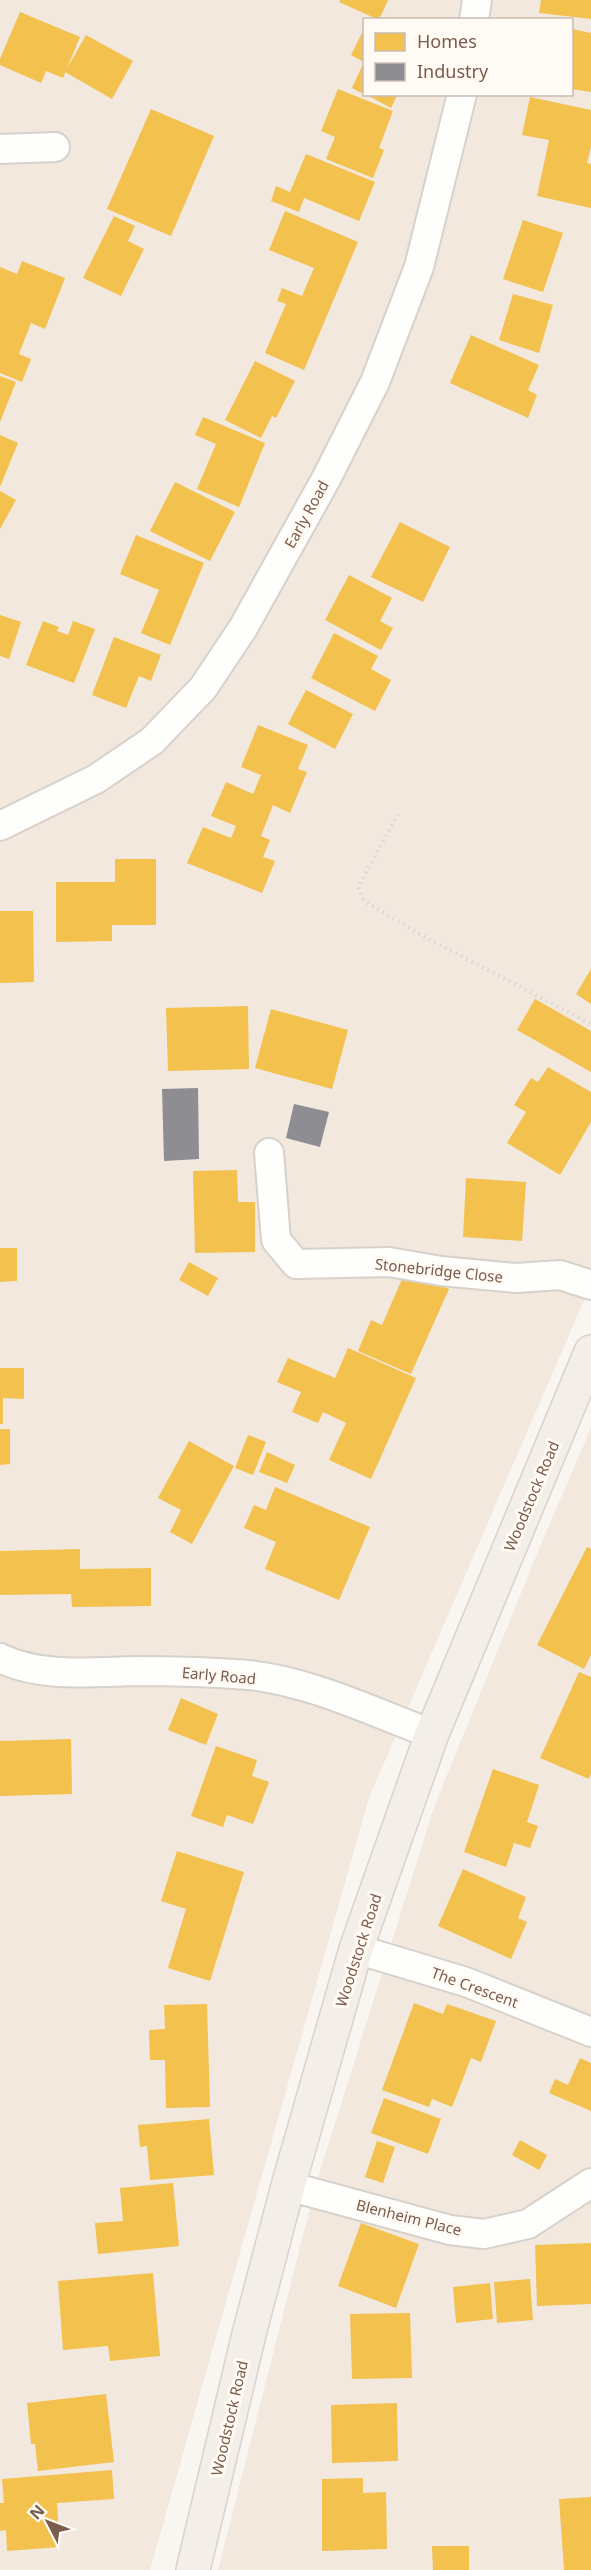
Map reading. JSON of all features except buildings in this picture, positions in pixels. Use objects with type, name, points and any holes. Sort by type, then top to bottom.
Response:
[{"type":"main road","name":"Woodstock Road","points":[[193,2570],[249,2334],[288,2186],[356,1948],[432,1734],[591,1352]]},
{"type":"street","points":[[474,18],[477,0]]},
{"type":"street","name":"Early Road","points":[[0,826],[96,779],[152,741],[203,688],[243,628],[326,479],[375,382],[419,267],[462,96]]},
{"type":"street","points":[[0,149],[55,147]]},
{"type":"street","name":"Stonebridge Close","points":[[268,1153],[276,1240],[296,1264],[388,1262],[441,1271],[516,1278],[560,1275],[591,1285]]},
{"type":"street","name":"Early Road","points":[[0,1658],[53,1672],[191,1671],[252,1676],[315,1690],[432,1734]]},
{"type":"street","name":"The Crescent","points":[[356,1948],[466,1982],[591,2032]]},
{"type":"street","name":"Blenheim Place","points":[[288,2186],[450,2230],[484,2234],[528,2224],[591,2184]]},
{"type":"path","points":[[398,814],[358,887],[364,901],[425,938],[591,1024]]},
{"type":"shaded area","points":[[0,0],[591,0],[591,1284],[369,1798],[150,2570],[0,2570]]},
{"type":"shaded area","points":[[591,1428],[591,2570],[218,2570],[317,2181],[434,1807]]}]
